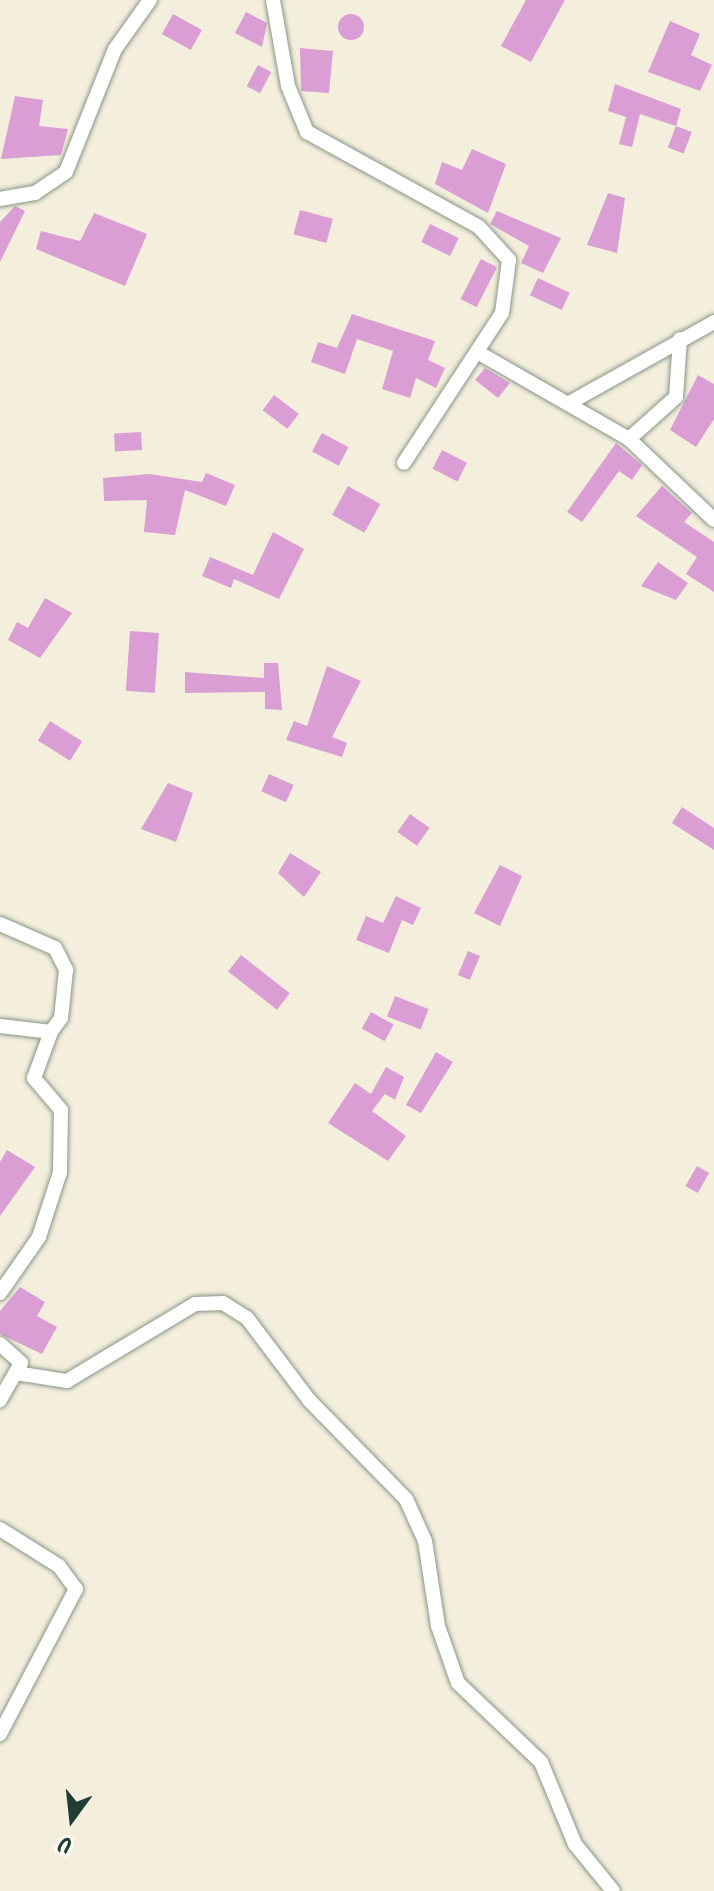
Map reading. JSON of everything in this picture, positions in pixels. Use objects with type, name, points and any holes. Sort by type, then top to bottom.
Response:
[{"type":"street","points":[[0,199],[35,193],[66,172],[115,49],[150,0]]},
{"type":"street","points":[[273,0],[288,86],[307,132],[503,248],[511,285],[479,353],[430,413],[404,463]]},
{"type":"street","points":[[571,402],[714,322]]},
{"type":"street","points":[[629,439],[676,397],[680,339]]},
{"type":"street","points":[[479,353],[571,402],[629,439],[714,520]]},
{"type":"street","points":[[0,924],[65,959],[61,1018],[51,1032],[34,1078],[61,1110],[60,1172],[39,1237],[0,1293]]},
{"type":"street","points":[[0,1026],[51,1032]]},
{"type":"street","points":[[16,1373],[67,1381],[195,1304],[223,1303],[247,1318],[309,1400],[406,1499],[425,1541],[438,1626],[458,1683],[541,1762],[579,1852],[613,1891]]},
{"type":"street","points":[[0,1344],[19,1356],[16,1373],[0,1400]]},
{"type":"street","points":[[0,1529],[59,1566],[76,1589],[0,1734]]},
{"type":"building","points":[[526,0],[565,0],[531,62],[501,46]]},
{"type":"building","points":[[246,12],[267,23],[262,47],[235,33]]},
{"type":"building","points":[[173,14],[202,30],[191,50],[162,34]]},
{"type":"building","points":[[351,14],[360,18],[364,27],[360,36],[351,40],[342,36],[338,27],[342,18]]},
{"type":"building","points":[[670,21],[700,34],[691,55],[712,65],[700,91],[648,72]]},
{"type":"building","points":[[300,48],[333,51],[329,93],[301,91]]},
{"type":"building","points":[[258,65],[271,72],[260,93],[247,86]]},
{"type":"building","points":[[615,84],[681,109],[676,126],[640,114],[632,147],[619,144],[626,117],[608,111]]},
{"type":"building","points":[[15,96],[43,100],[39,126],[68,129],[61,155],[1,159]]},
{"type":"building","points":[[676,126],[692,132],[684,154],[668,147]]},
{"type":"building","points":[[472,149],[506,164],[488,213],[435,184],[442,162],[462,170]]},
{"type":"building","points":[[608,193],[625,198],[617,253],[587,245]]},
{"type":"building","points":[[15,206],[25,211],[0,262],[0,222]]},
{"type":"building","points":[[300,210],[333,219],[326,243],[294,234]]},
{"type":"building","points":[[497,211],[561,238],[543,273],[521,263],[529,246],[490,224]]},
{"type":"building","points":[[94,213],[147,234],[125,286],[36,249],[41,231],[80,241]]},
{"type":"building","points":[[430,224],[459,238],[450,256],[421,242]]},
{"type":"building","points":[[481,259],[497,267],[477,307],[461,299]]},
{"type":"building","points":[[538,278],[570,293],[562,310],[530,295]]},
{"type":"building","points":[[352,314],[435,341],[428,360],[445,368],[436,388],[416,378],[410,398],[382,389],[393,351],[357,339],[345,374],[311,362],[318,342],[337,348]]},
{"type":"building","points":[[485,368],[510,383],[498,398],[475,380]]},
{"type":"building","points":[[698,375],[714,384],[714,419],[696,447],[670,430]]},
{"type":"building","points":[[274,395],[299,414],[287,429],[263,410]]},
{"type":"building","points":[[141,432],[142,450],[115,451],[114,433]]},
{"type":"building","points":[[322,433],[348,447],[339,466],[312,452]]},
{"type":"building","points":[[616,443],[642,465],[632,480],[619,471],[582,522],[567,512]]},
{"type":"building","points":[[442,450],[467,463],[457,481],[432,469]]},
{"type":"building","points":[[206,473],[235,485],[226,506],[185,490],[175,535],[144,532],[147,500],[104,501],[103,478],[149,474],[202,482]]},
{"type":"building","points":[[348,486],[380,504],[364,533],[332,515]]},
{"type":"building","points":[[662,486],[692,513],[684,522],[714,542],[714,592],[686,574],[697,557],[636,516]]},
{"type":"building","points":[[273,532],[304,549],[279,599],[234,579],[231,588],[202,576],[210,557],[253,575]]},
{"type":"building","points":[[658,562],[688,583],[676,600],[641,586]]},
{"type":"building","points":[[45,598],[72,613],[40,658],[8,640],[17,622],[28,628]]},
{"type":"building","points":[[130,631],[159,633],[155,693],[126,691]]},
{"type":"building","points":[[264,663],[278,663],[282,710],[265,709],[265,692],[185,693],[185,672],[264,678]]},
{"type":"building","points":[[327,666],[361,681],[332,737],[347,743],[342,757],[286,740],[294,721],[307,726]]},
{"type":"building","points":[[50,721],[82,741],[70,761],[38,741]]},
{"type":"building","points":[[269,774],[294,785],[286,802],[261,791]]},
{"type":"building","points":[[168,783],[193,793],[176,842],[141,829]]},
{"type":"building","points":[[682,807],[714,828],[714,850],[672,823]]},
{"type":"building","points":[[410,814],[430,828],[417,846],[397,832]]},
{"type":"building","points":[[290,853],[321,872],[304,897],[278,873]]},
{"type":"building","points":[[500,865],[522,876],[500,926],[474,913]]},
{"type":"building","points":[[396,896],[421,908],[413,925],[402,920],[389,953],[356,940],[366,916],[383,923]]},
{"type":"building","points":[[468,951],[480,956],[470,980],[458,975]]},
{"type":"building","points":[[241,955],[290,993],[277,1010],[228,972]]},
{"type":"building","points":[[395,996],[429,1009],[421,1029],[387,1017]]},
{"type":"building","points":[[371,1012],[394,1025],[385,1041],[362,1029]]},
{"type":"building","points":[[436,1052],[453,1062],[421,1113],[406,1105]]},
{"type":"building","points":[[386,1067],[404,1077],[395,1100],[385,1094],[372,1111],[406,1136],[388,1161],[328,1123],[355,1083],[371,1094]]},
{"type":"building","points":[[7,1150],[35,1167],[0,1216],[0,1162]]},
{"type":"building","points":[[697,1166],[709,1173],[698,1193],[686,1186]]},
{"type":"building","points":[[20,1287],[45,1302],[37,1316],[57,1327],[42,1354],[0,1334],[0,1311]]}]
